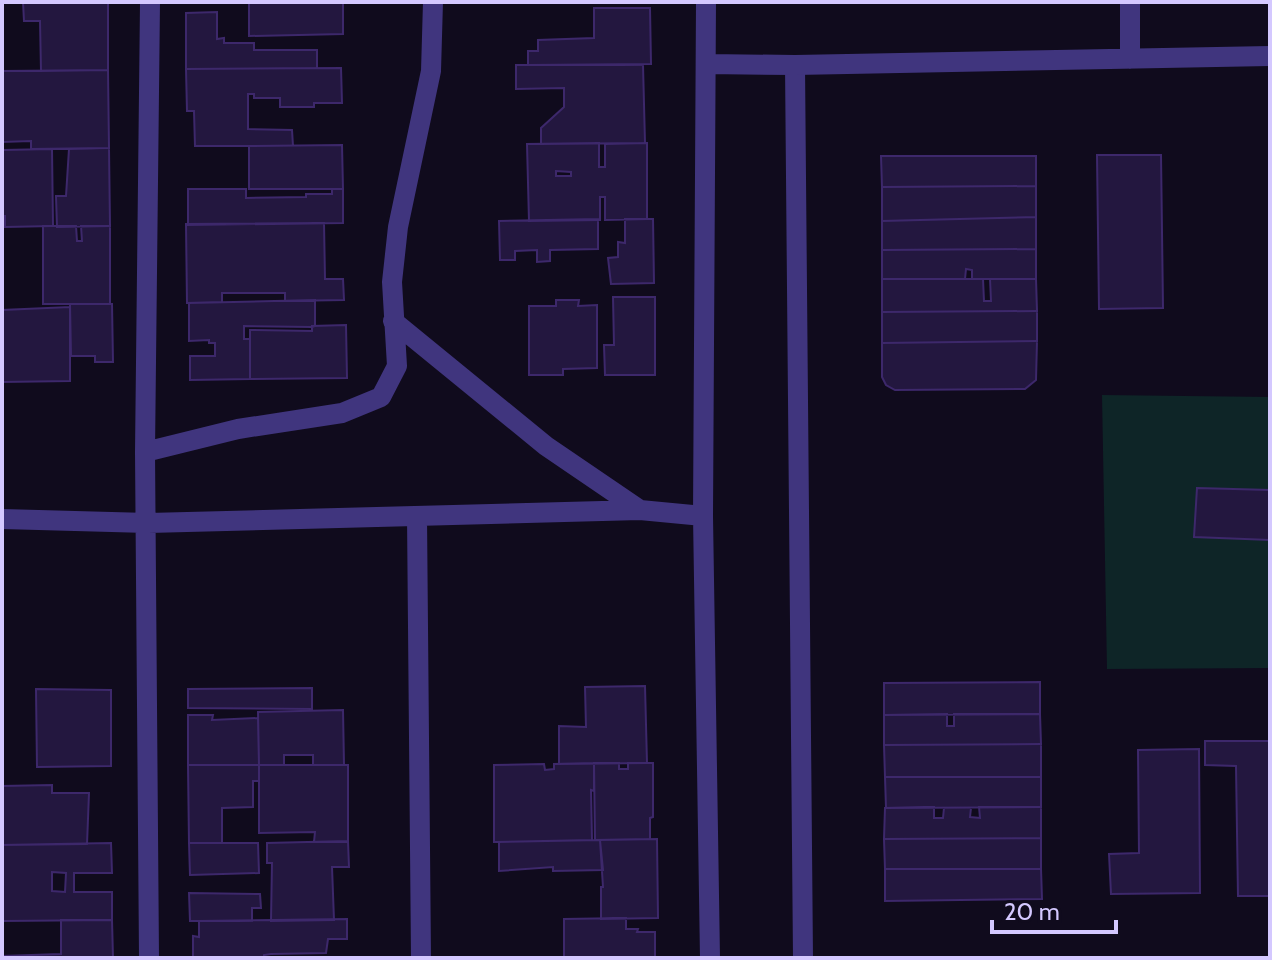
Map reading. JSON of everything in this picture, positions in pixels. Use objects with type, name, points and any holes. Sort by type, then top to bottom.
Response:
[{"type":"street","points":[[149,958],[148,523],[145,452],[150,2]]},
{"type":"street","points":[[145,452],[238,429],[342,413],[381,397],[397,366],[392,282],[398,227],[431,71],[433,2]]},
{"type":"street","points":[[706,2],[703,516],[710,958]]},
{"type":"street","points":[[1130,2],[1130,59]]},
{"type":"street","points":[[707,64],[1270,56]]},
{"type":"street","points":[[795,65],[803,958]]},
{"type":"street","points":[[393,321],[546,446],[640,510]]},
{"type":"street","points":[[2,519],[148,523],[640,510],[703,516]]},
{"type":"street","points":[[417,516],[421,958]]},
{"type":"green space","points":[[1102,395],[1270,397],[1270,668],[1107,669]]},
{"type":"building","points":[[23,2],[108,2],[108,70],[41,71],[40,21],[24,21]]},
{"type":"building","points":[[249,2],[343,2],[343,34],[249,36]]},
{"type":"building","points":[[594,8],[650,8],[651,64],[528,65],[528,51],[538,51],[538,40],[594,38]]},
{"type":"building","points":[[217,12],[217,39],[224,38],[224,43],[254,43],[254,50],[317,50],[317,68],[186,69],[186,13]]},
{"type":"building","points":[[516,65],[643,65],[645,143],[541,144],[541,128],[564,107],[564,88],[516,89]]},
{"type":"building","points":[[341,68],[342,103],[280,107],[280,98],[254,98],[254,94],[248,94],[248,129],[292,130],[293,146],[195,146],[194,111],[187,111],[186,69]]},
{"type":"building","points":[[108,70],[109,148],[31,149],[31,141],[2,142],[2,71]]},
{"type":"building","points":[[599,143],[599,167],[605,167],[605,144],[647,143],[647,219],[605,220],[605,197],[600,197],[600,220],[529,221],[527,144]],"holes":[[[556,171],[571,172],[571,176],[556,176]]]},
{"type":"building","points":[[342,145],[343,189],[249,189],[249,146]]},
{"type":"building","points":[[109,148],[110,226],[57,227],[56,196],[66,196],[69,149]]},
{"type":"building","points":[[52,149],[53,226],[5,227],[5,216],[2,216],[3,150]]},
{"type":"building","points":[[1097,155],[1161,155],[1163,308],[1099,309]]},
{"type":"building","points":[[881,156],[1036,156],[1036,186],[882,187]]},
{"type":"building","points":[[1036,186],[1036,217],[882,221],[882,187]]},
{"type":"building","points":[[188,189],[246,189],[246,198],[306,197],[306,194],[332,194],[332,189],[343,189],[343,223],[188,225]]},
{"type":"building","points":[[1036,217],[1036,249],[882,250],[882,221]]},
{"type":"building","points":[[598,219],[598,249],[550,250],[550,261],[537,262],[537,250],[515,251],[515,260],[500,260],[499,221]]},
{"type":"building","points":[[625,219],[653,219],[654,283],[611,284],[608,258],[618,257],[618,242],[625,243]]},
{"type":"building","points":[[324,223],[325,279],[343,279],[344,300],[285,301],[285,293],[222,293],[222,302],[187,303],[186,224]]},
{"type":"building","points":[[43,226],[76,226],[77,241],[82,241],[81,226],[110,226],[110,304],[43,304]]},
{"type":"building","points":[[1036,249],[1036,279],[972,279],[972,270],[966,269],[965,279],[882,279],[882,250]]},
{"type":"building","points":[[882,279],[983,279],[984,301],[991,301],[990,279],[1036,279],[1037,311],[882,312]]},
{"type":"building","points":[[613,297],[655,297],[655,375],[605,375],[604,345],[614,345]]},
{"type":"building","points":[[315,300],[315,326],[244,326],[244,339],[250,339],[250,379],[190,380],[190,356],[215,356],[215,343],[209,343],[209,340],[189,341],[189,303]]},
{"type":"building","points":[[556,300],[579,300],[578,306],[597,305],[597,368],[563,369],[563,375],[529,375],[529,306],[556,306]]},
{"type":"building","points":[[70,304],[112,304],[113,362],[95,362],[95,356],[71,356]]},
{"type":"building","points":[[70,307],[70,381],[2,382],[2,310]]},
{"type":"building","points":[[1037,311],[1037,341],[882,343],[882,312]]},
{"type":"building","points":[[346,325],[347,378],[250,379],[250,330],[312,331],[312,326]]},
{"type":"building","points":[[1037,341],[1036,380],[1025,389],[895,390],[886,385],[882,377],[882,343]]},
{"type":"building","points":[[1197,488],[1270,490],[1270,540],[1194,537]]},
{"type":"building","points":[[1040,682],[1040,714],[884,715],[884,683]]},
{"type":"building","points":[[645,686],[647,763],[559,764],[559,726],[586,727],[585,687]]},
{"type":"building","points":[[312,688],[312,709],[188,708],[188,689]]},
{"type":"building","points":[[36,689],[111,690],[111,766],[37,767]]},
{"type":"building","points":[[343,710],[344,765],[313,765],[313,755],[284,755],[284,765],[259,765],[258,712]]},
{"type":"building","points":[[947,714],[947,726],[954,726],[954,714],[1040,714],[1041,744],[884,745],[884,715]]},
{"type":"building","points":[[188,715],[213,715],[212,720],[258,718],[259,765],[188,765]]},
{"type":"building","points":[[1205,741],[1270,741],[1270,896],[1238,896],[1236,766],[1205,765]]},
{"type":"building","points":[[1041,744],[1041,777],[885,777],[884,745]]},
{"type":"building","points":[[1199,749],[1200,893],[1111,894],[1109,854],[1139,853],[1138,750]]},
{"type":"building","points":[[594,763],[619,763],[619,769],[628,769],[628,763],[653,763],[650,839],[595,840]]},
{"type":"building","points":[[594,763],[592,840],[494,842],[494,765],[544,764],[545,770],[554,769],[554,764]]},
{"type":"building","points":[[188,765],[259,765],[259,781],[253,781],[253,807],[222,808],[222,843],[189,843]]},
{"type":"building","points":[[259,765],[348,765],[348,842],[314,842],[315,832],[259,833]]},
{"type":"building","points":[[885,777],[1041,777],[1041,807],[886,808]]},
{"type":"building","points":[[52,785],[52,793],[89,793],[87,844],[2,845],[2,786]]},
{"type":"building","points":[[934,807],[934,818],[943,818],[944,808],[971,808],[970,817],[980,818],[979,807],[1041,807],[1041,838],[884,839],[885,808]]},
{"type":"building","points":[[1041,838],[1041,869],[885,869],[884,839]]},
{"type":"building","points":[[657,839],[658,918],[601,919],[603,887],[600,840]]},
{"type":"building","points":[[600,840],[603,870],[553,871],[553,867],[499,871],[499,842]]},
{"type":"building","points":[[348,841],[349,867],[332,867],[334,920],[271,921],[272,863],[267,863],[267,843]]},
{"type":"building","points":[[111,843],[112,873],[74,873],[74,892],[112,892],[112,920],[2,921],[2,845]],"holes":[[[52,872],[66,873],[65,892],[52,891]]]},
{"type":"building","points":[[189,843],[258,843],[259,873],[190,875]]},
{"type":"building","points":[[885,869],[1041,869],[1042,899],[885,901]]},
{"type":"building","points":[[189,893],[260,894],[261,908],[252,908],[252,921],[190,921]]},
{"type":"building","points":[[626,918],[626,929],[655,932],[655,958],[564,958],[564,919]]},
{"type":"building","points":[[347,919],[347,939],[328,939],[326,953],[271,954],[264,955],[264,958],[193,958],[193,936],[199,937],[199,921]]},
{"type":"building","points":[[61,920],[112,920],[113,958],[2,958],[61,954]]}]
